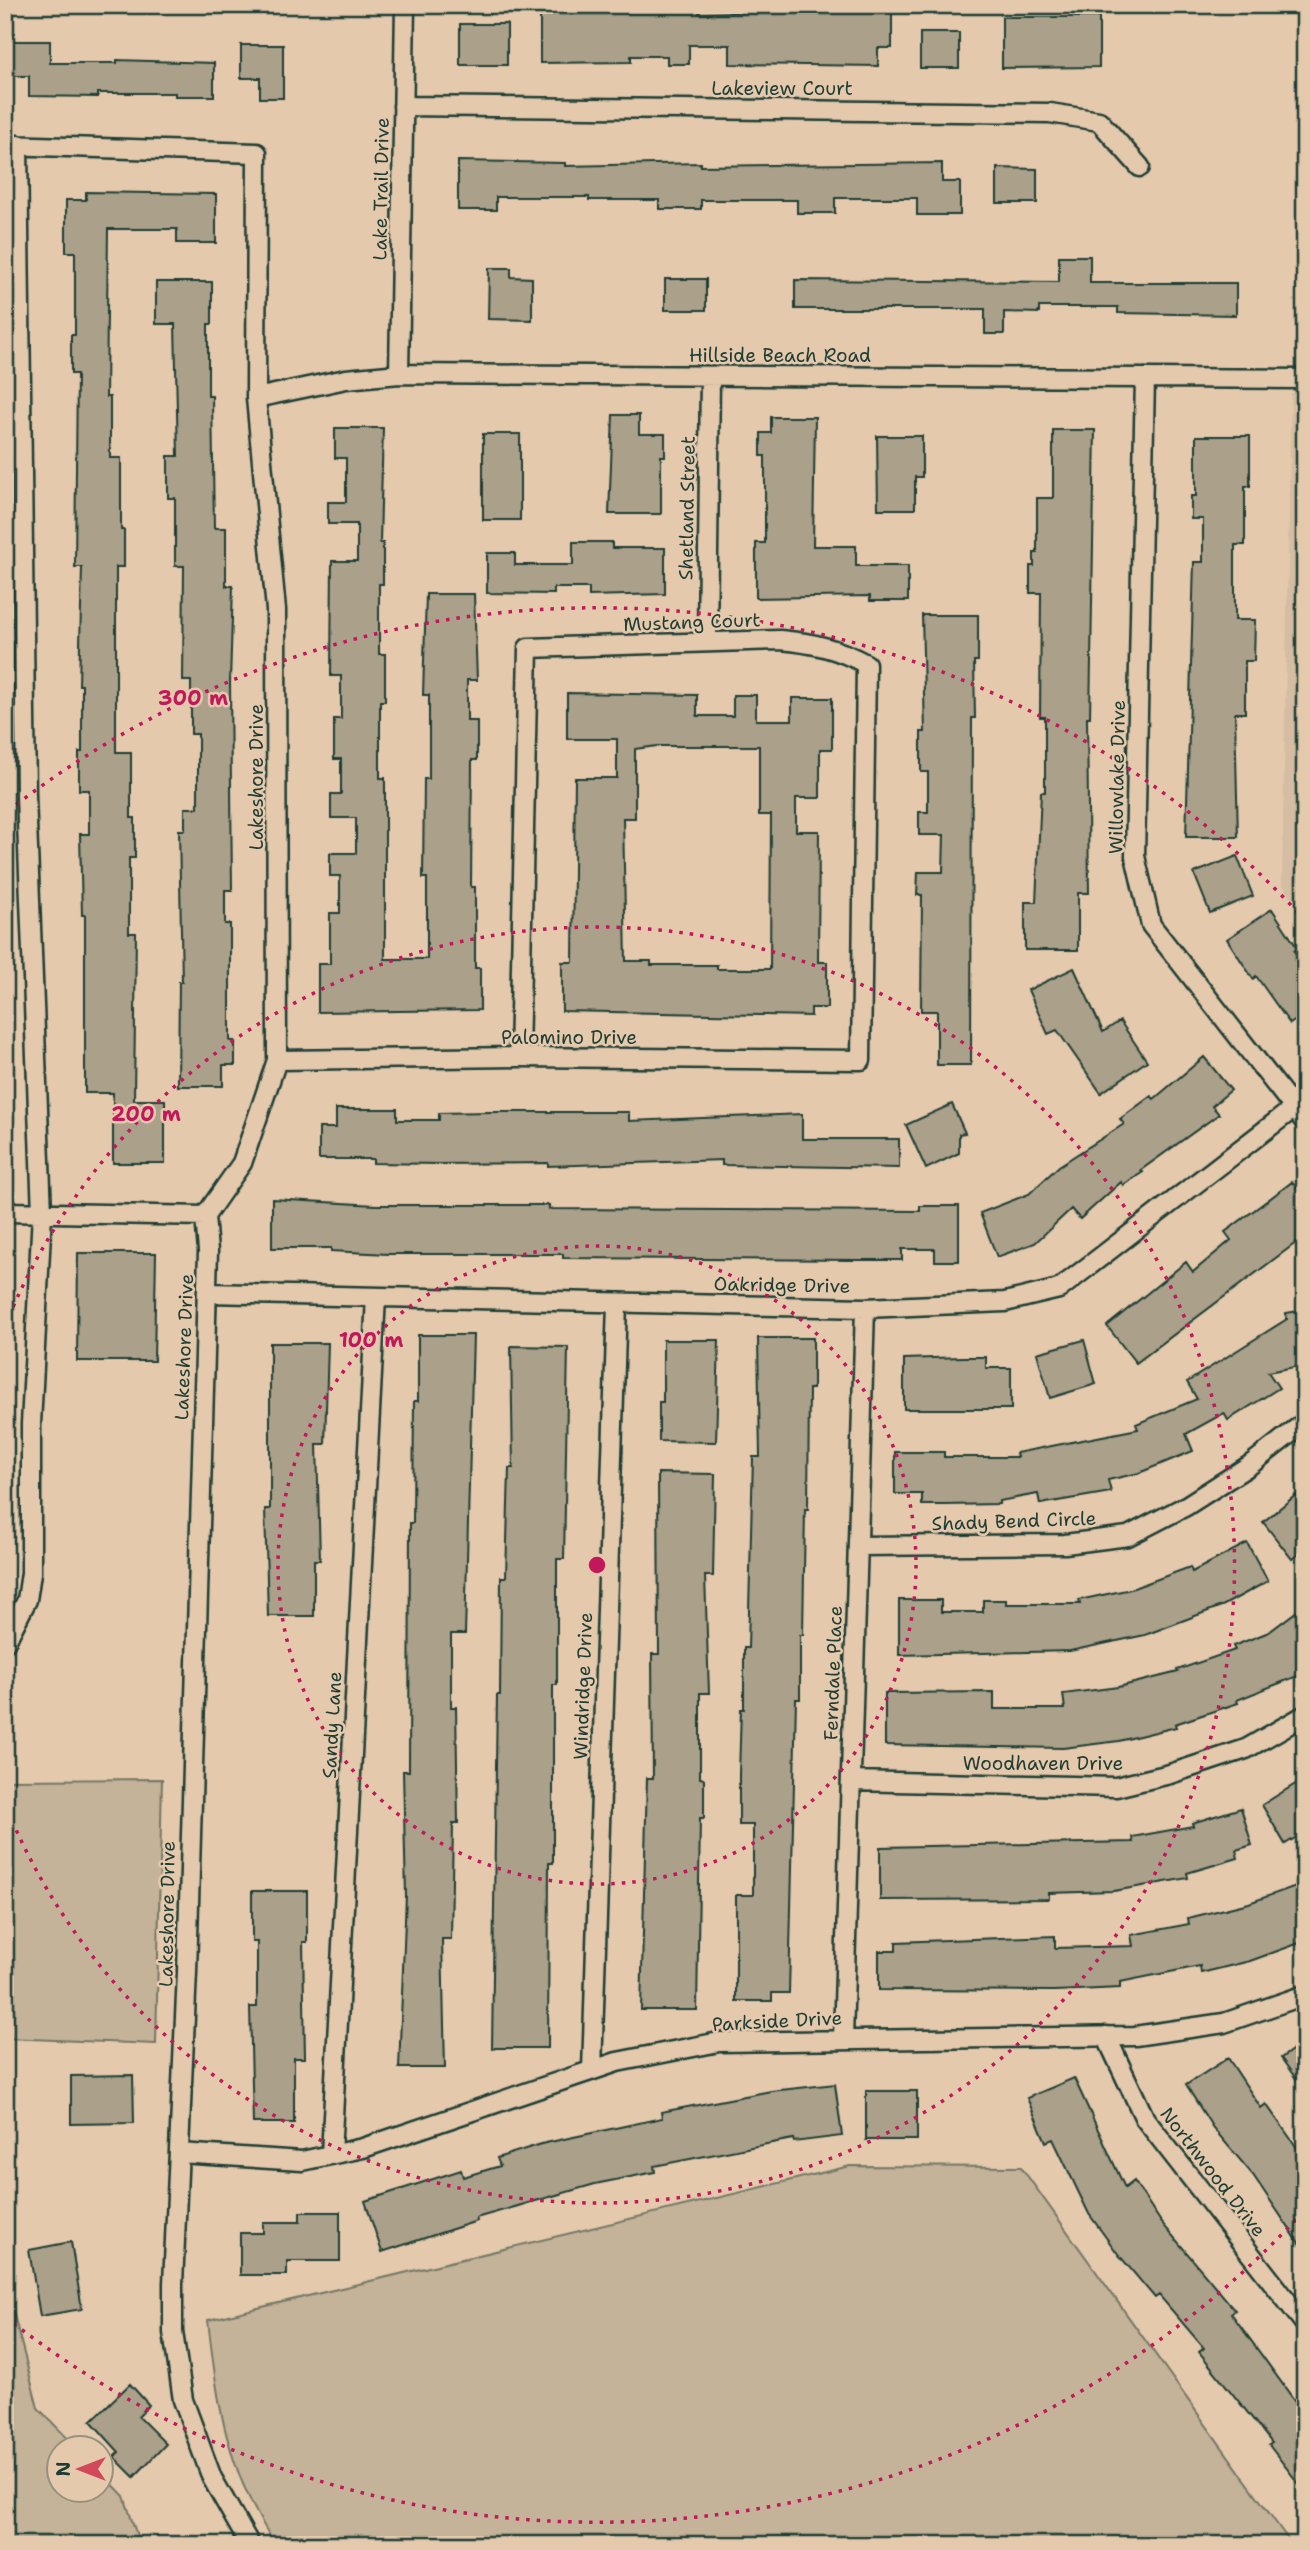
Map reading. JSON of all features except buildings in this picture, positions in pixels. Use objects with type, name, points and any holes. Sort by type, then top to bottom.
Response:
[{"type":"street","name":"Lake Trail Drive","points":[[399,373],[405,5]]},
{"type":"street","name":"Lakeview Court","points":[[403,106],[1050,113],[1099,121],[1140,167]]},
{"type":"street","name":"Lakeshore Drive","points":[[12,145],[257,153],[256,398],[275,610],[277,1060],[242,1163],[205,1216],[206,1293],[173,2332],[183,2400],[212,2478],[250,2545]]},
{"type":"street","points":[[5,1643],[27,1600],[31,1573],[31,1424],[42,1213],[26,796],[12,145]]},
{"type":"street","name":"Hillside Beach Road","points":[[256,398],[346,379],[399,373],[1305,379]]},
{"type":"street","name":"Shetland Street","points":[[706,642],[710,376]]},
{"type":"street","name":"Willowlake Drive","points":[[1145,378],[1135,856],[1151,925],[1299,1115]]},
{"type":"street","name":"Mustang Court","points":[[519,1057],[528,648],[780,640],[815,643],[841,650],[866,664],[861,1060]]},
{"type":"street","name":"Palomino Drive","points":[[277,1060],[519,1057],[861,1060]]},
{"type":"street","name":"Oakridge Drive","points":[[206,1293],[865,1308],[1005,1302],[1059,1289],[1299,1115]]},
{"type":"street","points":[[5,1212],[205,1216]]},
{"type":"street","name":"Sandy Lane","points":[[331,2155],[376,1297]]},
{"type":"street","name":"Windridge Drive","points":[[592,2070],[617,1303]]},
{"type":"street","name":"Ferndale Place","points":[[843,2039],[865,1308]]},
{"type":"street","name":"Shady Bend Circle","points":[[858,1546],[1065,1544],[1128,1536],[1197,1499],[1250,1465],[1305,1422]]},
{"type":"street","name":"Woodhaven Drive","points":[[850,1781],[1116,1787],[1170,1774],[1246,1749],[1305,1715]]},
{"type":"street","name":"Parkside Drive","points":[[178,2153],[302,2161],[363,2148],[617,2062],[719,2042],[1135,2036],[1224,2023],[1305,1995]]},
{"type":"street","name":"Northwood Drive","points":[[1106,2036],[1145,2119],[1305,2324]]},
{"type":"shaded area","points":[[1291,393],[1305,393],[1305,914],[1282,884]]},
{"type":"shaded area","points":[[162,1779],[156,2044],[5,2038],[5,1780]]},
{"type":"shaded area","points":[[850,2166],[1021,2167],[1292,2545],[276,2545],[259,2518],[235,2464],[227,2437],[208,2320]]},
{"type":"shaded area","points":[[5,2280],[38,2408],[63,2434],[46,2434],[46,2504],[116,2504],[116,2488],[124,2496],[140,2545],[5,2545]]}]
